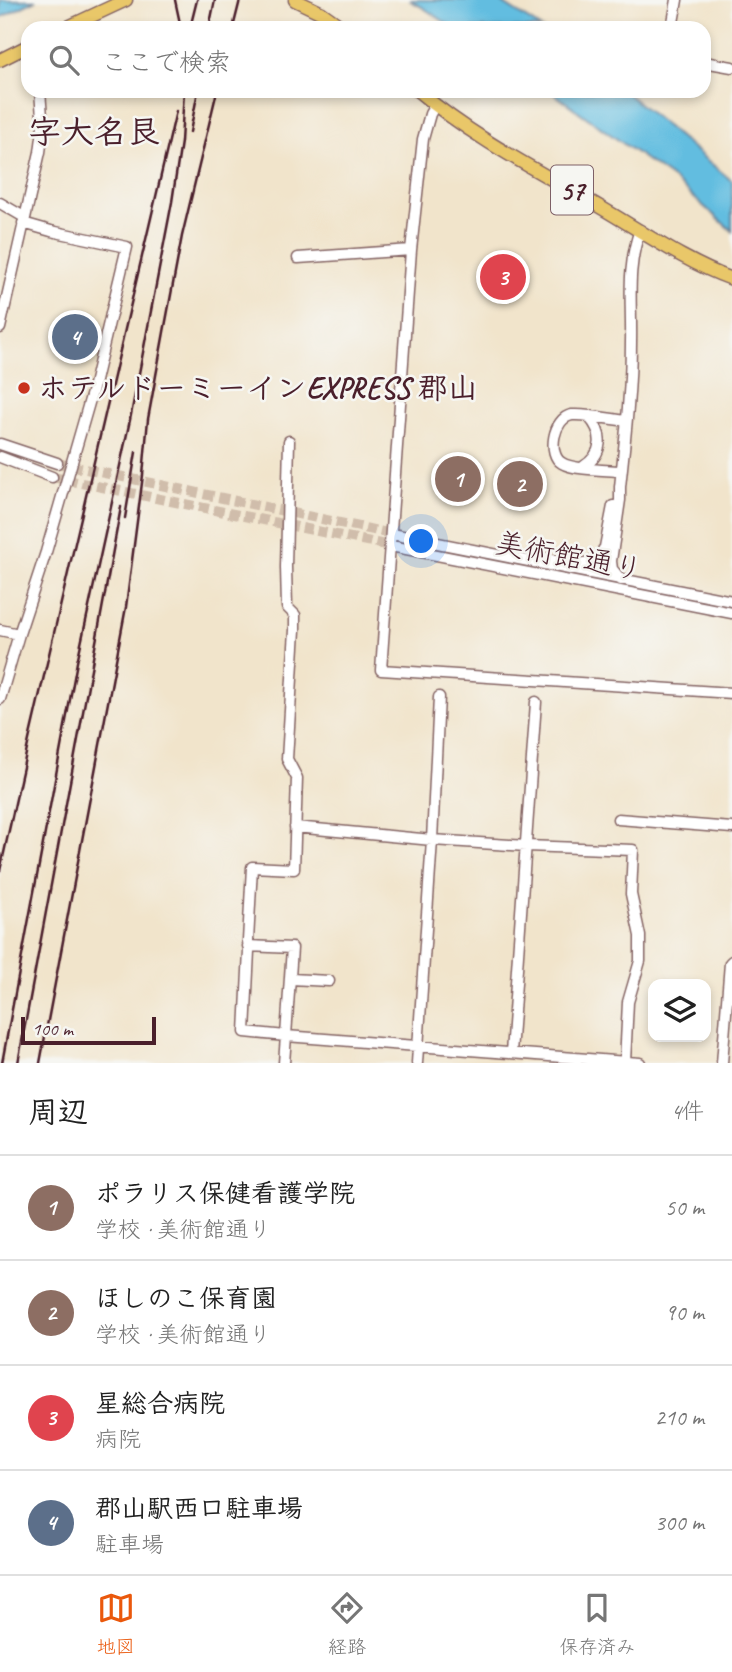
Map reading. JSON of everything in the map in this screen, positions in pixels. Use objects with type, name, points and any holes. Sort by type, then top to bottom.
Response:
[{"type":"main road","points":[[81,21],[126,0]]},
{"type":"main road","points":[[295,0],[333,21]]},
{"type":"main road","points":[[0,60],[21,50]]},
{"type":"main road","name":"57","points":[[426,98],[479,135],[694,262],[732,279]]},
{"type":"street","points":[[673,21],[677,0]]},
{"type":"street","points":[[711,63],[732,67]]},
{"type":"street","points":[[0,328],[40,152],[43,130],[41,98]]},
{"type":"street","points":[[435,105],[423,139],[411,250],[382,670],[732,693]]},
{"type":"street","points":[[0,203],[24,220],[51,231],[127,247],[93,389],[0,699]]},
{"type":"street","points":[[621,580],[614,574],[611,565],[620,500],[632,341],[630,274],[640,230]]},
{"type":"street","points":[[298,258],[411,250]]},
{"type":"street","points":[[621,471],[568,466],[559,462],[554,441],[556,426],[563,418],[572,415],[626,421]]},
{"type":"street","points":[[583,467],[591,462],[599,444],[596,424],[589,417]]},
{"type":"street","points":[[289,441],[287,607],[295,615],[295,630],[287,759],[297,778],[293,869],[253,867],[244,1032],[418,1045],[494,1057],[511,1053],[640,1063]]},
{"type":"street","points":[[0,444],[57,463]]},
{"type":"street","points":[[0,457],[52,477]]},
{"type":"street","points":[[506,558],[522,554],[574,563],[587,564],[595,561],[605,547],[615,498],[620,487]]},
{"type":"street","name":"美術館通り","points":[[397,535],[732,601]]},
{"type":"street","name":"美術館通り","points":[[396,547],[732,613]]},
{"type":"street","points":[[0,630],[19,634]]},
{"type":"street","points":[[417,1063],[439,697]]},
{"type":"street","points":[[511,1053],[536,702]]},
{"type":"street","points":[[618,819],[732,828]]},
{"type":"street","points":[[295,827],[432,840],[633,850],[631,894],[640,936],[640,961],[628,1002],[622,1062]]},
{"type":"street","points":[[248,946],[292,948],[284,1063]]},
{"type":"street","points":[[722,1063],[732,961]]},
{"type":"street","points":[[291,979],[329,981]]},
{"type":"water","points":[[0,0],[36,0],[0,18]]},
{"type":"water","points":[[409,0],[498,0],[530,21],[443,21]]},
{"type":"water","points":[[560,98],[632,98],[732,181],[732,231],[674,180]]},
{"type":"tunnel","points":[[57,463],[397,535]]},
{"type":"tunnel","points":[[52,477],[396,547]]},
{"type":"railway","points":[[175,0],[180,21]]},
{"type":"railway","points":[[192,21],[197,0]]},
{"type":"railway","points":[[210,21],[215,0]]},
{"type":"railway","points":[[235,21],[240,0]]},
{"type":"railway","points":[[2,1063],[77,662],[130,420],[172,202],[181,142],[184,98]]},
{"type":"railway","points":[[190,132],[197,98]]},
{"type":"railway","points":[[40,1063],[126,607],[148,419],[182,236],[215,98]]},
{"type":"railway","points":[[0,871],[176,111]]},
{"type":"railway","points":[[125,518],[136,452]]},
{"type":"railway","points":[[18,1063],[121,507]]},
{"type":"place","name":"星総合病院","points":[[503,277]]},
{"type":"place","name":"郡山駅西口駐車場","points":[[75,337]]},
{"type":"place","name":"ホテルドーミーインEXPRESS 郡山","points":[[24,388]]},
{"type":"place","name":"ポラリス保健看護学院","points":[[458,479]]},
{"type":"place","name":"ほしのこ保育園","points":[[520,484]]},
{"type":"district","name":"字大名艮","points":[[94,131]]}]
